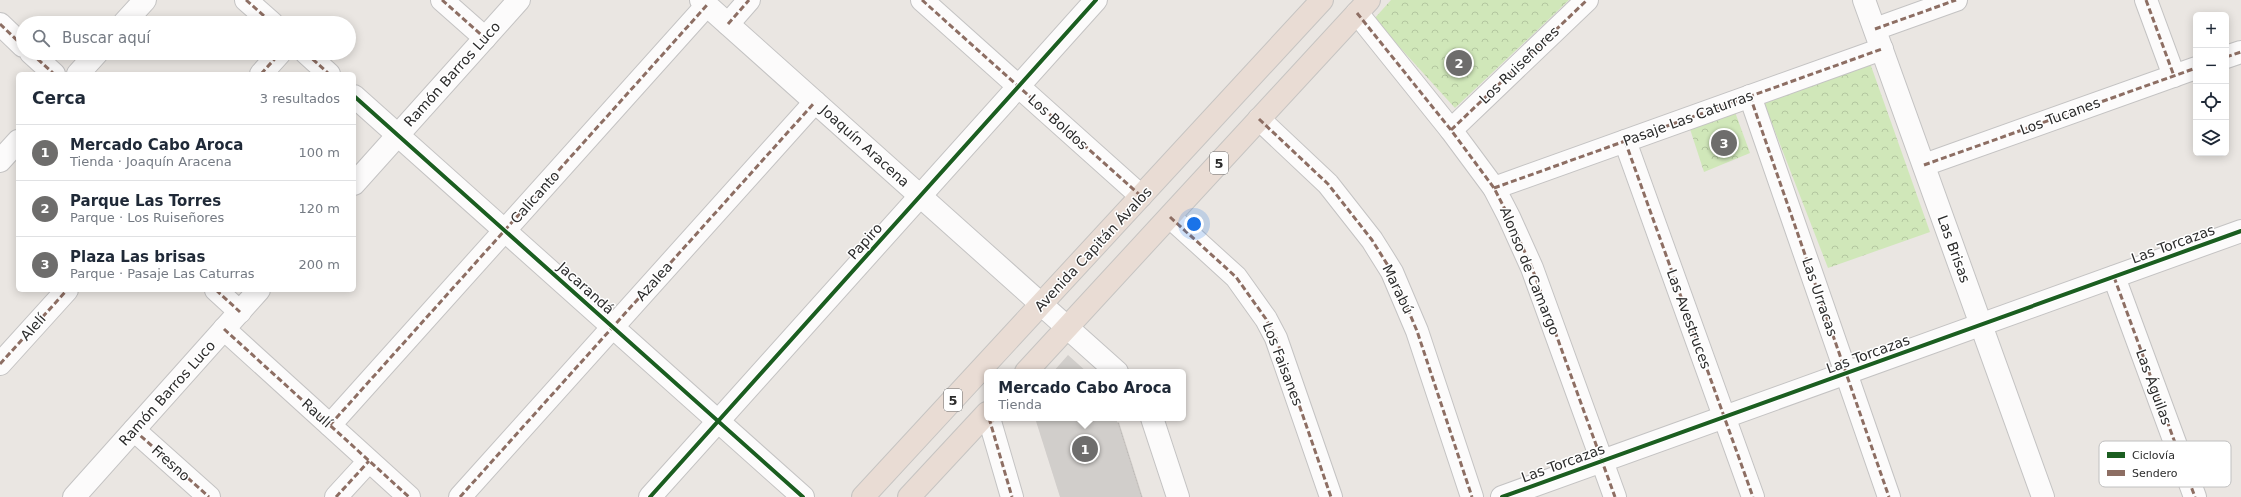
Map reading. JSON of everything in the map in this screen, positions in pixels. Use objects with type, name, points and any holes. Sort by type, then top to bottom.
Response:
[{"type":"highway","name":"Avenida Capitán Ávalos","points":[[863,497],[1322,0]]},
{"type":"highway","name":"5","points":[[1029,369],[1363,7]]},
{"type":"highway","name":"5","points":[[909,497],[984,416]]},
{"type":"street","points":[[130,16],[145,0]]},
{"type":"street","points":[[246,0],[264,16]]},
{"type":"street","points":[[442,0],[485,38]]},
{"type":"street","name":"Ramón Barros Luco","points":[[356,182],[519,0]]},
{"type":"street","points":[[728,24],[749,0]]},
{"type":"street","name":"Los Boldos","points":[[923,0],[1141,196]]},
{"type":"street","name":"Papiro","points":[[650,497],[1096,0]]},
{"type":"street","name":"Los Ruiseñores","points":[[1451,130],[1587,0]]},
{"type":"street","name":"Las Brisas","points":[[1864,0],[2043,497]]},
{"type":"street","points":[[1875,29],[1956,0]]},
{"type":"street","points":[[2146,0],[2174,76]]},
{"type":"street","name":"Joaquín Aracena","points":[[704,2],[1068,326],[1114,369]]},
{"type":"street","name":"Calicanto","points":[[330,425],[505,231],[704,2]]},
{"type":"street","name":"Alonso de Camargo","points":[[1363,7],[1494,188],[1509,217],[1532,268],[1615,497]]},
{"type":"street","points":[[0,24],[16,39]]},
{"type":"street","name":"Pasaje Las Caturras","points":[[1494,188],[1882,49]]},
{"type":"street","points":[[2229,56],[2241,52]]},
{"type":"street","points":[[39,60],[52,72]]},
{"type":"street","points":[[80,72],[91,60]]},
{"type":"street","points":[[263,72],[274,60]]},
{"type":"street","points":[[314,60],[327,72]]},
{"type":"street","name":"Los Tucanes","points":[[1924,165],[2193,69]]},
{"type":"street","name":"Las Urracas","points":[[1750,96],[1889,497]]},
{"type":"street","name":"Jacarandá","points":[[356,98],[803,497]]},
{"type":"street","name":"Azalea","points":[[460,497],[815,102]]},
{"type":"street","name":"Marabú","points":[[1259,119],[1328,184],[1372,240],[1392,272],[1418,331],[1472,497]]},
{"type":"street","name":"Las Avestruces","points":[[1625,141],[1753,497]]},
{"type":"street","points":[[0,161],[16,143]]},
{"type":"street","name":"Los Faisanes","points":[[1170,216],[1236,277],[1266,319],[1276,338],[1331,497]]},
{"type":"street","name":"Las Torcazas","points":[[1502,497],[2241,231]]},
{"type":"street","name":"Las Águilas","points":[[2114,277],[2174,441]]},
{"type":"street","name":"Alelí","points":[[0,364],[65,292]]},
{"type":"street","points":[[218,292],[240,312]]},
{"type":"street","name":"Ramón Barros Luco","points":[[74,497],[257,292]]},
{"type":"street","name":"Raulí","points":[[224,330],[409,497]]},
{"type":"street","points":[[990,421],[1012,497]]},
{"type":"street","points":[[1153,421],[1178,497]]},
{"type":"street","name":"Fresno","points":[[134,430],[209,497]]},
{"type":"street","points":[[336,497],[369,460]]},
{"type":"street","name":"Las Águilas","points":[[2191,487],[2195,497]]},
{"type":"green space","points":[[1391,0],[1569,0],[1455,108],[1374,19]]},
{"type":"green space","points":[[1870,63],[1930,232],[1828,268],[1764,103]]},
{"type":"green space","points":[[1735,112],[1750,153],[1704,172],[1689,126]]},
{"type":"building","points":[[1068,355],[1084,369],[1056,369]]},
{"type":"building","points":[[1036,421],[1117,421],[1141,497],[1060,497]]},
{"type":"marked path","points":[[246,0],[264,16]]},
{"type":"marked path","points":[[442,0],[485,38]]},
{"type":"marked path","points":[[728,24],[749,0]]},
{"type":"marked path","points":[[922,0],[1141,196]]},
{"type":"marked path","points":[[1451,130],[1587,0]]},
{"type":"marked path","points":[[1875,29],[1956,0]]},
{"type":"marked path","points":[[2146,0],[2174,76]]},
{"type":"marked path","points":[[330,425],[707,5]]},
{"type":"marked path","points":[[1357,13],[1451,130],[1494,188],[1532,268],[1615,497]]},
{"type":"marked path","points":[[0,24],[16,39]]},
{"type":"marked path","points":[[1494,188],[1882,49]]},
{"type":"marked path","points":[[2229,56],[2241,52]]},
{"type":"marked path","points":[[39,60],[52,72]]},
{"type":"marked path","points":[[263,72],[274,60]]},
{"type":"marked path","points":[[314,60],[327,72]]},
{"type":"marked path","points":[[1924,165],[2193,69]]},
{"type":"marked path","points":[[1750,96],[1889,497]]},
{"type":"marked path","points":[[460,497],[815,102]]},
{"type":"marked path","points":[[1259,119],[1328,184],[1372,240],[1392,272],[1417,331],[1472,497]]},
{"type":"marked path","points":[[1625,141],[1753,497]]},
{"type":"marked path","points":[[1170,217],[1236,277],[1266,319],[1276,338],[1331,497]]},
{"type":"marked path","points":[[2114,277],[2174,441]]},
{"type":"marked path","points":[[0,364],[65,292]]},
{"type":"marked path","points":[[218,292],[240,312]]},
{"type":"marked path","points":[[224,329],[409,497]]},
{"type":"marked path","points":[[990,421],[1012,497]]},
{"type":"marked path","points":[[134,430],[209,497]]},
{"type":"marked path","points":[[336,497],[369,461]]},
{"type":"marked path","points":[[2191,487],[2195,497]]},
{"type":"cycle path","points":[[650,497],[1096,0]]},
{"type":"cycle path","points":[[356,98],[803,497]]},
{"type":"cycle path","points":[[1502,497],[2241,231]]},
{"type":"place","name":"Parque Las Torres","points":[[1459,63]]},
{"type":"place","name":"Plaza Las brisas","points":[[1724,143]]},
{"type":"place","name":"Mercado Cabo Aroca","points":[[1085,449]]}]
